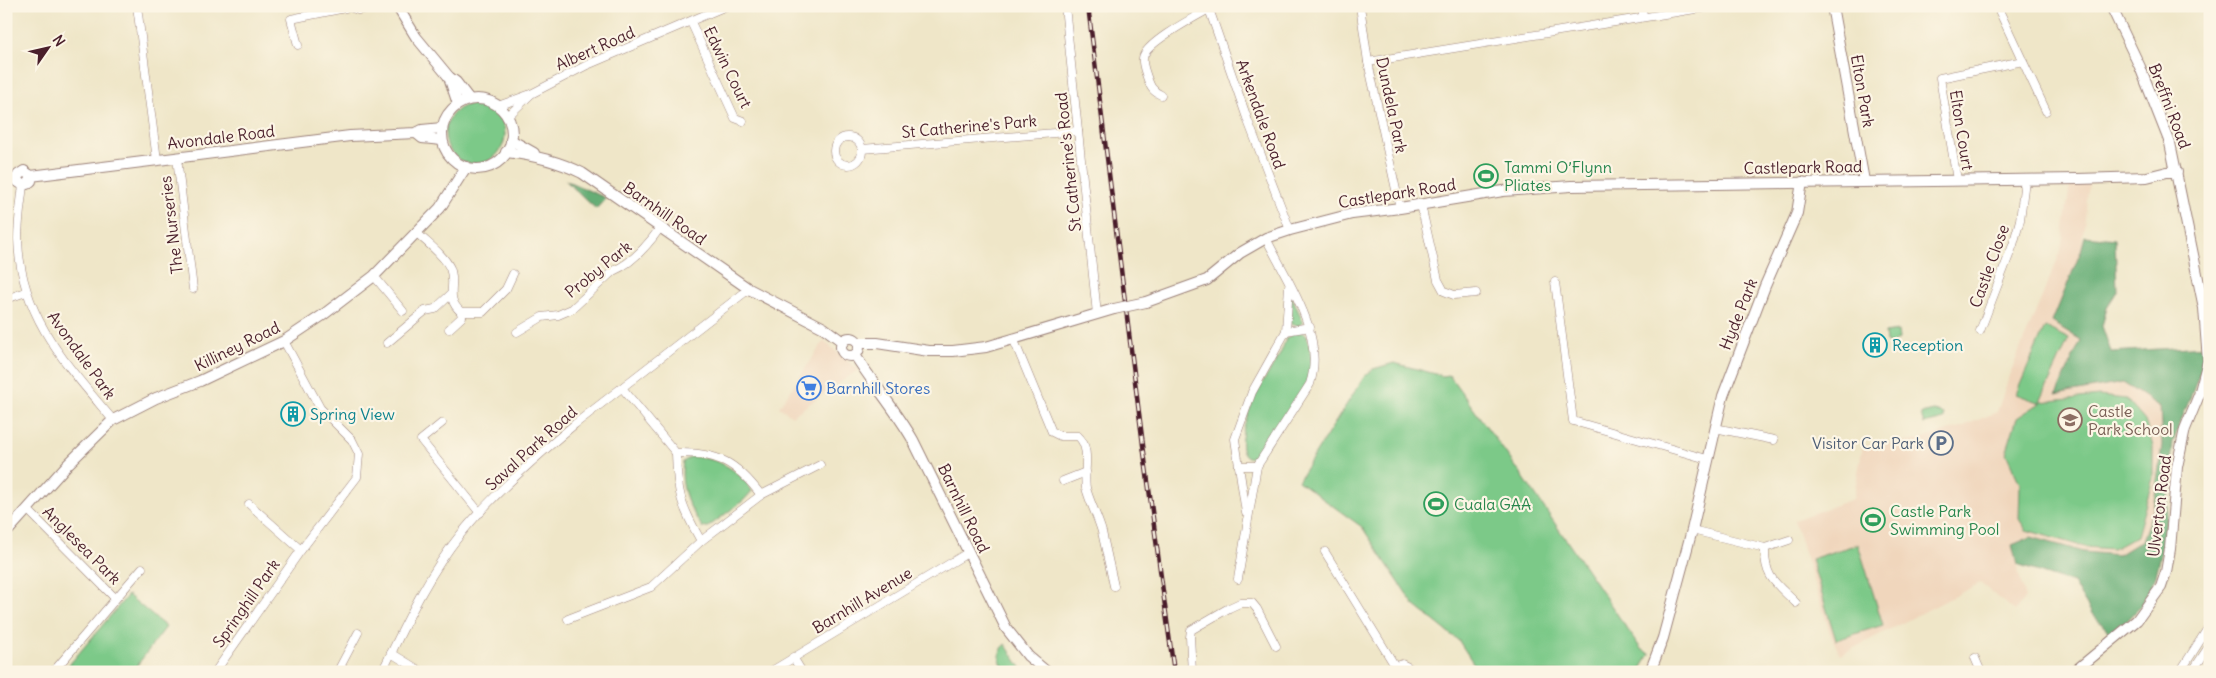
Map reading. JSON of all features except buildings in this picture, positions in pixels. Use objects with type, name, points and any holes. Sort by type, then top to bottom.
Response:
[{"type":"street","points":[[136,6],[157,160]]},
{"type":"street","points":[[298,45],[291,19],[350,7],[358,10],[376,6]]},
{"type":"street","points":[[397,6],[416,38],[469,99]]},
{"type":"street","name":"Albert Road","points":[[498,106],[531,94],[587,65],[726,6]]},
{"type":"street","name":"St Catherine's Road","points":[[1065,6],[1097,314]]},
{"type":"street","name":"Dundela Park","points":[[1360,6],[1368,62],[1400,208]]},
{"type":"street","points":[[1642,6],[1643,17]]},
{"type":"street","points":[[1368,62],[1714,6]]},
{"type":"street","name":"Elton Park","points":[[1832,6],[1864,181]]},
{"type":"street","points":[[1997,6],[2046,111]]},
{"type":"street","name":"Breffni Road","points":[[2111,6],[2163,122],[2170,143],[2207,308]]},
{"type":"street","points":[[1161,95],[1152,89],[1143,63],[1143,56],[1159,40],[1208,7]]},
{"type":"street","name":"Arkendale Road","points":[[1208,7],[1248,122],[1290,230]]},
{"type":"street","name":"Edwin Court","points":[[690,22],[735,118],[743,121]]},
{"type":"street","name":"Elton Court","points":[[1957,180],[1940,78],[2023,61]]},
{"type":"street","points":[[449,77],[450,86],[458,104]]},
{"type":"street","name":"Albert Road","points":[[507,117],[531,94]]},
{"type":"street","points":[[469,99],[486,100],[498,106],[507,117],[511,127],[511,140],[506,152],[495,164],[486,168],[476,169],[466,167],[452,158],[442,140],[442,128],[448,113],[458,104],[469,99]]},
{"type":"street","name":"Avondale Road","points":[[16,181],[29,183],[30,176],[350,136],[416,134],[422,130],[442,128]]},
{"type":"street","name":"St Catherine's Park","points":[[862,149],[1078,131]]},
{"type":"street","name":"Avondale Road","points":[[416,134],[422,138],[442,140]]},
{"type":"street","name":"Barnhill Road","points":[[511,140],[545,159]]},
{"type":"street","name":"Barnhill Road","points":[[506,152],[545,159],[566,165],[582,173],[749,289],[824,328],[843,342],[841,347],[843,352],[849,356],[855,355],[868,376],[900,417],[1006,628],[1028,656],[1047,672]]},
{"type":"street","name":"The Nurseries","points":[[177,158],[193,289]]},
{"type":"street","name":"Killiney Road","points":[[6,533],[67,465],[114,420],[156,398],[200,381],[284,341],[324,316],[374,276],[417,233],[440,208],[466,167]]},
{"type":"street","name":"Castlepark Road","points":[[859,343],[877,343],[929,352],[986,347],[1114,309],[1146,302],[1207,280],[1240,254],[1266,238],[1290,230],[1352,214],[1503,191],[1537,188],[1802,182],[2147,177],[2167,172],[2177,172]]},
{"type":"street","name":"Castle Close","points":[[1980,331],[2013,245],[2020,220],[2025,180]]},
{"type":"street","name":"Avondale Park","points":[[16,181],[18,239],[26,292],[41,327],[79,379],[114,420]]},
{"type":"street","name":"Hyde Park","points":[[1652,669],[1663,638],[1692,530],[1714,428],[1723,396],[1737,354],[1800,207],[1802,182]]},
{"type":"street","points":[[1421,205],[1438,280],[1444,291],[1454,295],[1476,293]]},
{"type":"street","name":"Proby Park","points":[[517,332],[536,320],[558,315],[580,304],[613,271],[620,268],[647,247],[660,228]]},
{"type":"street","points":[[417,233],[443,258],[450,268],[452,279],[450,295],[455,306],[461,312],[462,317],[449,329]]},
{"type":"street","points":[[1238,579],[1258,466],[1310,384],[1315,370],[1310,327],[1266,238]]},
{"type":"street","points":[[461,312],[482,312],[506,289],[513,274]]},
{"type":"street","points":[[374,276],[403,311]]},
{"type":"street","points":[[1555,282],[1573,421],[1707,460]]},
{"type":"street","points":[[1247,520],[1235,439],[1252,392],[1286,331],[1289,285]]},
{"type":"street","name":"Saval Park Road","points":[[382,672],[444,557],[480,513],[549,446],[749,289]]},
{"type":"street","points":[[6,299],[26,292]]},
{"type":"street","points":[[388,343],[421,314],[435,309],[450,295]]},
{"type":"street","name":"Ulverton Road","points":[[2074,672],[2137,620],[2161,586],[2166,572],[2170,549],[2177,467],[2185,429],[2199,395],[2208,361],[2207,308]]},
{"type":"street","points":[[1286,331],[1310,327]]},
{"type":"street","points":[[843,342],[850,338],[859,343],[859,349],[855,355]]},
{"type":"street","points":[[1013,338],[1052,432],[1060,436],[1078,436],[1082,440],[1086,458],[1086,487],[1102,533],[1114,586]]},
{"type":"street","name":"Springhill Park","points":[[215,672],[301,550],[357,477],[359,454],[352,440],[320,408],[284,341]]},
{"type":"street","points":[[623,389],[676,453],[679,495],[687,516],[701,541]]},
{"type":"street","points":[[442,423],[420,440],[480,513]]},
{"type":"street","points":[[1714,428],[1774,440]]},
{"type":"street","points":[[676,453],[693,452],[710,455],[728,463],[741,471],[761,495]]},
{"type":"street","points":[[568,619],[651,587],[701,541],[761,495],[820,465]]},
{"type":"street","points":[[1239,466],[1258,466]]},
{"type":"street","points":[[1063,481],[1086,472]]},
{"type":"street","name":"Springhill Park","points":[[249,504],[301,550]]},
{"type":"street","name":"Anglesea Park","points":[[28,510],[115,598]]},
{"type":"street","points":[[1692,530],[1765,548],[1789,540]]},
{"type":"street","points":[[1765,548],[1764,564],[1771,579],[1796,602]]},
{"type":"street","name":"Barnhill Avenue","points":[[770,672],[969,552]]},
{"type":"street","points":[[1325,552],[1395,669],[1404,664],[1409,670],[1417,672]]},
{"type":"street","name":"Anglesea Park","points":[[53,672],[142,568]]},
{"type":"street","points":[[1192,672],[1191,630],[1240,603],[1252,603],[1276,646]]},
{"type":"street","points":[[2180,672],[2210,625]]},
{"type":"street","points":[[349,672],[340,666],[358,633]]},
{"type":"street","points":[[2192,672],[2210,645]]},
{"type":"street","points":[[391,653],[422,672]]},
{"type":"street","points":[[793,657],[802,672]]},
{"type":"street","points":[[1974,658],[1981,672]]},
{"type":"shaded area","name":"Castle Park School","points":[[2070,183],[2089,183],[2081,251],[2052,322],[2081,340],[2057,394],[2123,383],[2160,407],[2162,445],[2153,510],[2142,540],[2118,555],[2084,552],[2031,537],[2012,545],[2025,598],[2015,611],[1980,583],[1840,655],[1830,633],[1794,520],[1853,499],[1863,446],[1913,441],[1961,427],[1997,412],[2011,371],[2061,251]]},
{"type":"shaded area","points":[[824,341],[858,370],[792,416],[779,407]]},
{"type":"green space","points":[[475,104],[491,109],[496,113],[500,118],[505,134],[500,150],[496,155],[491,159],[475,164],[459,159],[454,155],[450,150],[445,134],[450,118],[454,113],[459,109]]},
{"type":"green space","points":[[565,180],[606,198],[596,209]]},
{"type":"green space","points":[[2085,236],[2115,239],[2117,291],[2107,308],[2102,326],[2111,352],[2205,346],[2201,370],[2173,442],[2164,542],[2156,575],[2141,606],[2113,636],[2092,614],[2073,583],[2017,565],[2012,545],[2031,537],[2084,552],[2118,555],[2142,540],[2153,510],[2162,445],[2160,407],[2123,383],[2056,395],[2081,340],[2052,322],[2081,251]]},
{"type":"green space","points":[[1291,294],[1303,322],[1299,326],[1290,324]]},
{"type":"green space","points":[[2045,327],[2069,339],[2040,402],[2099,396],[2126,399],[2145,421],[2153,446],[2153,478],[2137,536],[2113,549],[2085,547],[2026,530],[2019,519],[2020,484],[2006,453],[2017,418],[2040,403],[2016,394]]},
{"type":"green space","points":[[1898,331],[1899,339],[1891,344],[1886,342],[1885,333]]},
{"type":"green space","points":[[1296,332],[1302,332],[1307,336],[1312,360],[1310,373],[1282,424],[1259,457],[1249,457],[1243,453],[1242,444],[1243,433],[1250,410],[1259,388],[1280,354],[1286,338]]},
{"type":"green space","name":"Cuala GAA","points":[[1394,363],[1443,376],[1449,375],[1521,474],[1641,649],[1650,654],[1639,672],[1479,672],[1459,641],[1414,605],[1362,527],[1298,481],[1364,377],[1373,369]]},
{"type":"green space","points":[[1934,411],[1944,414],[1944,419],[1924,424],[1921,414]]},
{"type":"green space","points":[[690,457],[709,459],[726,466],[740,476],[752,491],[744,500],[708,527],[703,528],[686,497],[682,471],[683,462]]},
{"type":"green space","points":[[1858,544],[1883,625],[1836,640],[1811,559]]},
{"type":"green space","points":[[128,595],[166,627],[132,672],[63,672]]},
{"type":"green space","points":[[1005,644],[1022,669],[1007,672],[1004,668],[1000,655]]},
{"type":"railway","points":[[1088,6],[1143,445],[1174,672]]},
{"type":"place","name":"Tammi O’Flynn Pliates","points":[[1486,176]]},
{"type":"place","name":"Reception","points":[[1875,345]]},
{"type":"place","name":"Barnhill Stores","points":[[809,388]]},
{"type":"place","name":"Spring View","points":[[293,414]]},
{"type":"place","name":"Castle Park School","points":[[2070,420]]},
{"type":"place","name":"Visitor Car Park","points":[[1941,443]]},
{"type":"place","name":"Cuala GAA","points":[[1436,504]]},
{"type":"place","name":"Castle Park Swimming Pool","points":[[1873,520]]}]
